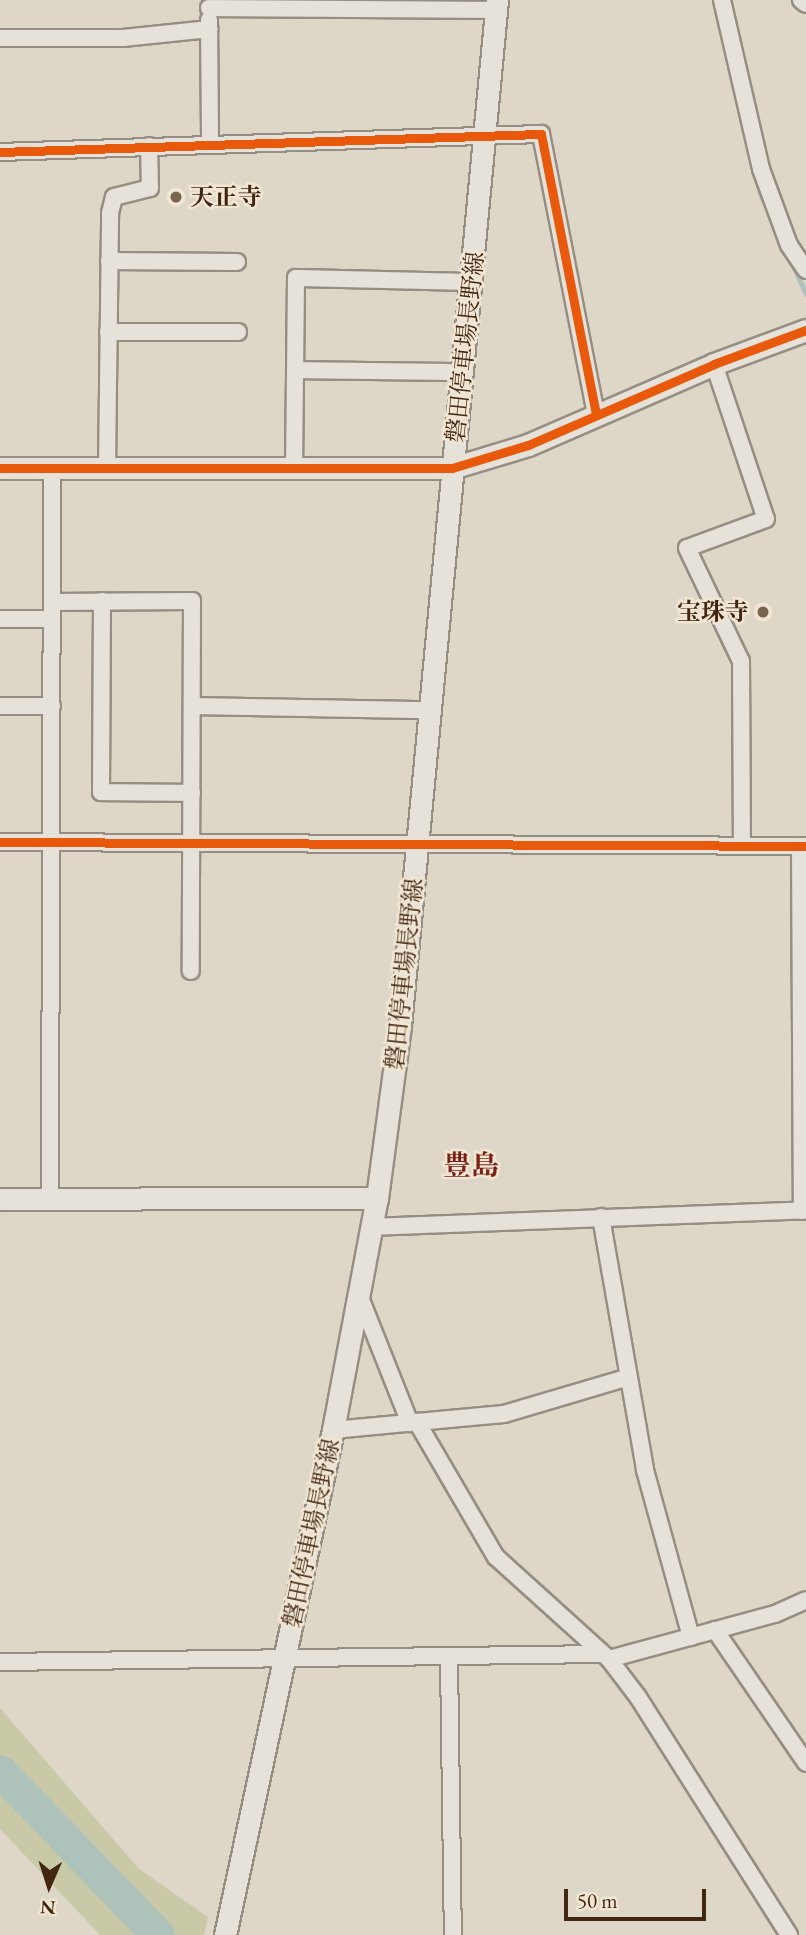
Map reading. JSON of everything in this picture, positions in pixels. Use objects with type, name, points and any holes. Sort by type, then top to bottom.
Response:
[{"type":"main road","name":"磐田停車場長野線","points":[[225,1935],[334,1430],[377,1198],[417,844],[497,5]]},
{"type":"main road","points":[[0,468],[452,468],[528,445],[714,364],[806,330]]},
{"type":"main road","points":[[0,1199],[377,1198]]},
{"type":"street","points":[[722,0],[761,169],[789,245],[806,270]]},
{"type":"street","points":[[801,0],[806,4]]},
{"type":"street","points":[[210,143],[209,4],[497,5]]},
{"type":"street","points":[[0,38],[123,38],[209,29]]},
{"type":"street","points":[[0,152],[541,134],[597,415]]},
{"type":"street","points":[[107,469],[109,261],[114,197],[150,188],[149,146]]},
{"type":"street","points":[[109,261],[237,262]]},
{"type":"street","points":[[294,470],[296,278],[472,282]]},
{"type":"street","points":[[108,332],[238,332]]},
{"type":"street","points":[[714,364],[766,519],[687,548],[741,661],[741,845]]},
{"type":"street","points":[[295,370],[464,372]]},
{"type":"street","points":[[50,1199],[51,468]]},
{"type":"street","points":[[52,601],[192,601],[191,971]]},
{"type":"street","points":[[102,601],[101,792],[192,793]]},
{"type":"street","points":[[0,619],[52,619]]},
{"type":"street","points":[[0,706],[52,706]]},
{"type":"street","points":[[192,706],[430,710]]},
{"type":"street","points":[[0,842],[803,846],[804,1210],[372,1227]]},
{"type":"street","points":[[601,1217],[645,1470],[691,1637]]},
{"type":"street","points":[[359,1295],[413,1422],[496,1557],[605,1656],[638,1697],[789,1935]]},
{"type":"street","points":[[334,1430],[504,1414],[629,1377]]},
{"type":"street","points":[[0,1662],[605,1656],[691,1637],[775,1614],[806,1600]]},
{"type":"street","points":[[715,1630],[806,1763]]},
{"type":"street","points":[[449,1658],[453,1935]]},
{"type":"green space","points":[[0,1708],[139,1869],[208,1917],[204,1935],[100,1935],[0,1829]]},
{"type":"waterway","points":[[714,0],[760,193],[806,294]]},
{"type":"waterway","points":[[0,1771],[158,1935]]},
{"type":"cycle path","points":[[0,152],[541,134],[596,415]]},
{"type":"cycle path","points":[[0,468],[452,468],[528,445],[714,364],[806,330]]},
{"type":"cycle path","points":[[0,842],[806,846]]},
{"type":"place","name":"天正寺","points":[[176,197]]},
{"type":"place","name":"宝珠寺","points":[[763,612]]},
{"type":"district","name":"豊島","points":[[471,1165]]}]
